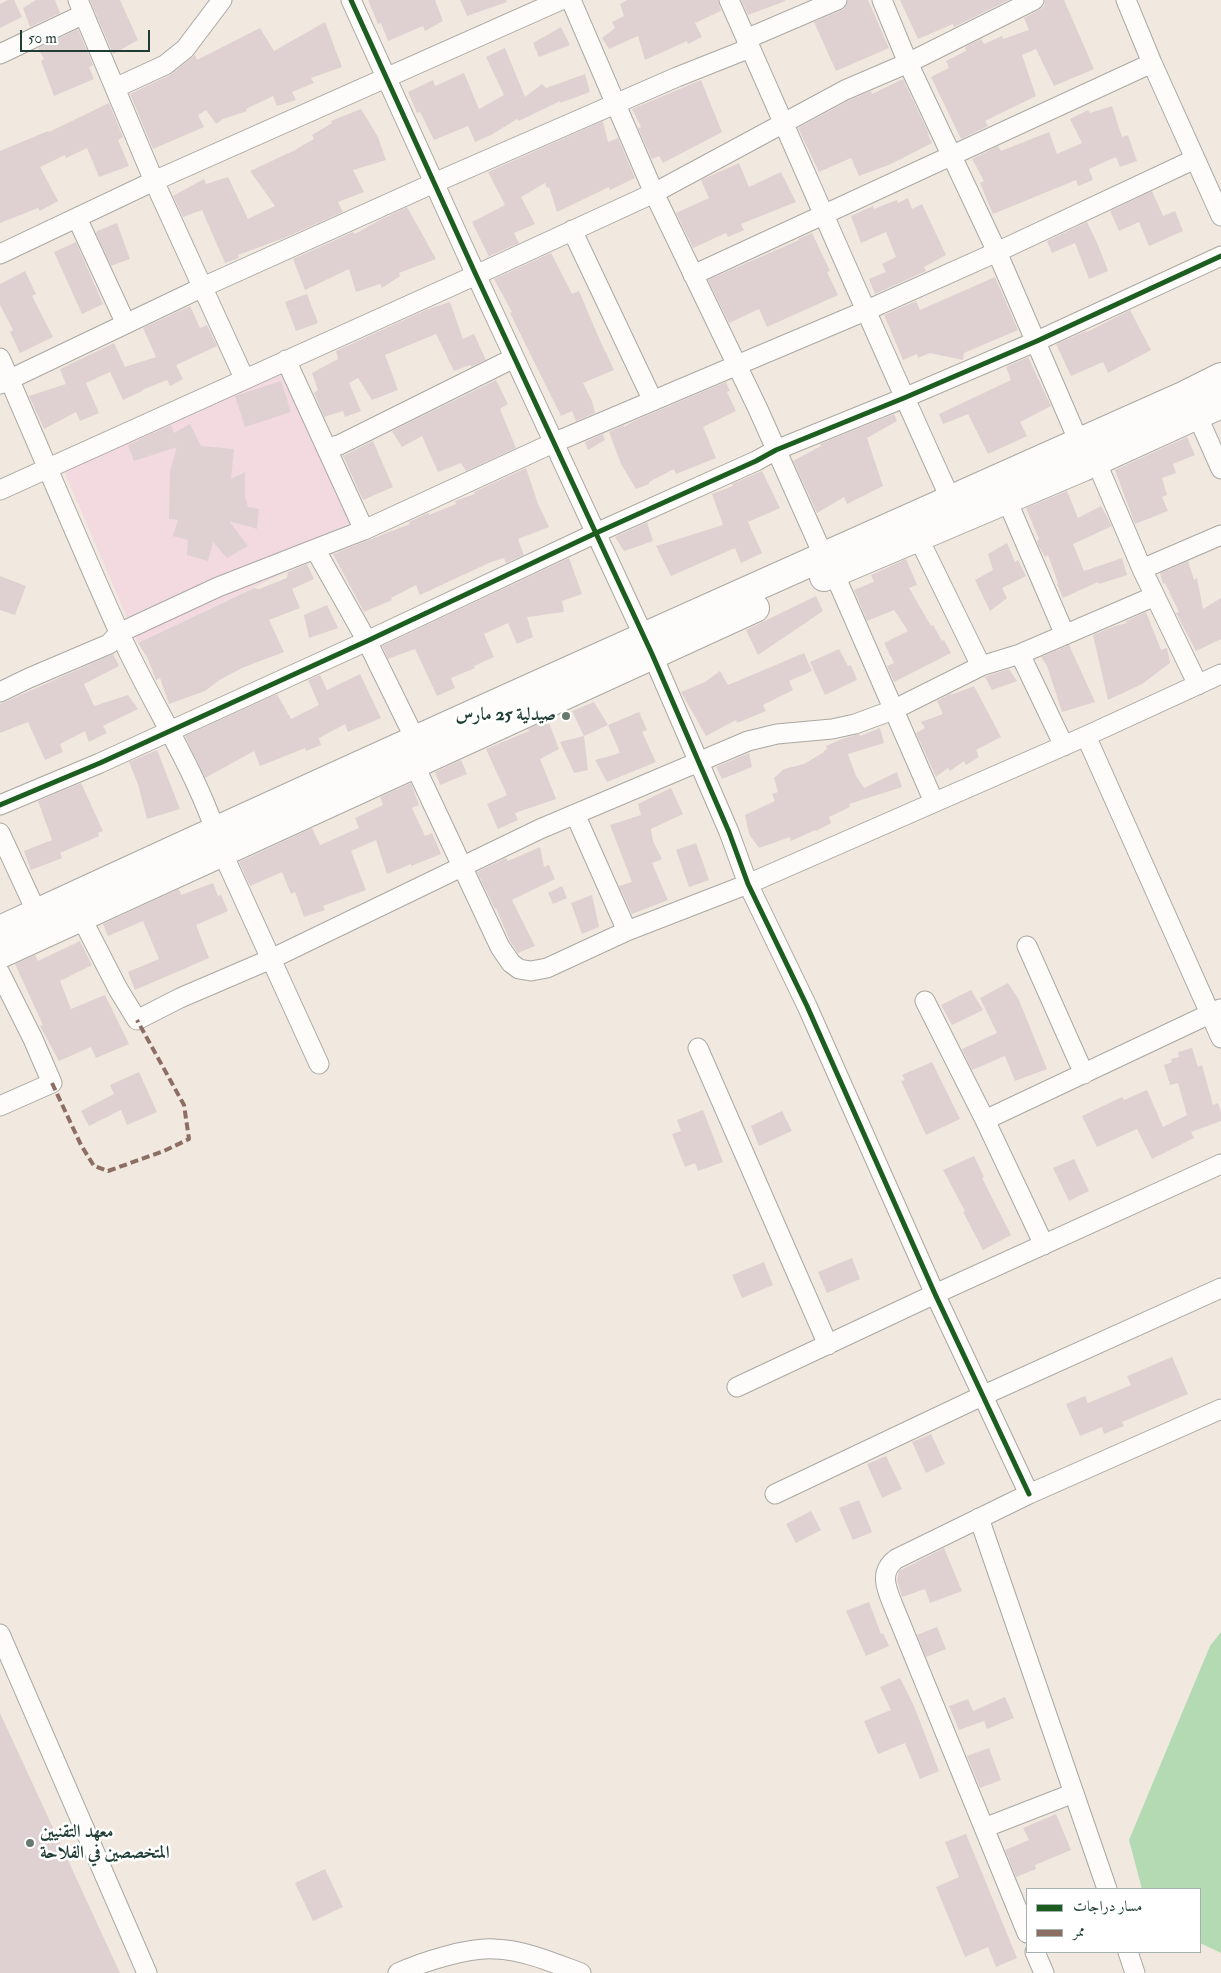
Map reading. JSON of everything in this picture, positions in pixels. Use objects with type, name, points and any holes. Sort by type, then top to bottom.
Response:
[{"type":"main road","points":[[829,565],[918,537],[1006,498],[1221,377]]},
{"type":"main road","points":[[0,930],[37,913],[219,842],[418,754],[648,645],[829,565],[951,500],[1209,410]]},
{"type":"main road","points":[[0,954],[81,918],[219,842]]},
{"type":"street","points":[[115,88],[165,64],[185,49],[222,0]]},
{"type":"street","points":[[351,0],[514,358],[648,645],[700,762],[748,884],[807,1006],[936,1294],[1029,1494]]},
{"type":"street","points":[[0,254],[154,181],[561,0]]},
{"type":"street","points":[[570,0],[654,192],[737,365],[829,565],[934,802]]},
{"type":"street","points":[[729,0],[904,398],[951,500]]},
{"type":"street","points":[[5,382],[203,287],[434,183],[616,105],[837,0]]},
{"type":"street","points":[[882,0],[908,63],[1142,569],[1198,685]]},
{"type":"street","points":[[0,490],[244,378],[476,275],[654,192],[785,124],[845,90],[908,63],[1034,0]]},
{"type":"street","points":[[1126,0],[1152,63],[1221,216]]},
{"type":"street","points":[[0,54],[81,7],[154,181],[244,378]]},
{"type":"street","points":[[693,275],[1152,63]]},
{"type":"street","points":[[0,692],[109,644],[119,633],[218,587],[364,530],[554,443],[997,252],[1196,159]]},
{"type":"street","points":[[77,218],[126,324]]},
{"type":"street","points":[[572,230],[653,401]]},
{"type":"street","points":[[0,805],[100,763],[367,641],[596,533],[756,461],[776,450],[1037,341],[1221,256]]},
{"type":"street","points":[[0,358],[5,382],[49,468],[119,633],[170,730],[318,1064]]},
{"type":"street","points":[[327,448],[339,446],[514,358]]},
{"type":"street","points":[[286,360],[364,530]]},
{"type":"street","points":[[1209,410],[1221,469]]},
{"type":"street","points":[[1006,498],[1065,635]]},
{"type":"street","points":[[1142,569],[1221,535]]},
{"type":"street","points":[[918,537],[981,666]]},
{"type":"street","points":[[315,549],[367,641],[418,754],[463,866],[500,947],[511,963],[519,969],[531,971],[547,968],[627,931],[748,884],[1064,746],[1221,674]]},
{"type":"street","points":[[81,918],[118,989],[137,1020],[180,998],[271,959],[540,829],[748,741],[778,734],[832,729],[855,724],[893,710],[981,666],[1020,654],[1155,596]]},
{"type":"street","points":[[1020,654],[1064,746]]},
{"type":"street","points":[[1086,736],[1215,1011],[1221,1038]]},
{"type":"street","points":[[575,814],[627,931]]},
{"type":"street","points":[[0,833],[37,913]]},
{"type":"street","points":[[1027,946],[1084,1074]]},
{"type":"street","points":[[0,973],[33,1039],[52,1084],[0,1106]]},
{"type":"street","points":[[925,1001],[985,1120],[1044,1245]]},
{"type":"street","points":[[985,1120],[1215,1011]]},
{"type":"street","points":[[698,1048],[828,1345]]},
{"type":"street","points":[[737,1388],[936,1294],[1221,1164]]},
{"type":"street","points":[[775,1494],[984,1395],[1221,1288]]},
{"type":"street","points":[[1026,1931],[892,1605],[885,1586],[888,1566],[896,1558],[1029,1494],[1221,1409]]},
{"type":"street","points":[[980,1518],[1107,1888]]},
{"type":"street","points":[[0,1634],[5,1660],[148,1973]]},
{"type":"street","points":[[984,1828],[1074,1793]]},
{"type":"street","points":[[398,1973],[467,1950],[495,1948],[526,1954],[573,1971]]},
{"type":"street","points":[[1035,1953],[1044,1973]]},
{"type":"street","points":[[1128,1953],[1135,1973]]},
{"type":"shaded area","points":[[288,361],[355,538],[332,552],[138,643],[59,459]]},
{"type":"green space","points":[[1221,1632],[1221,1953],[1201,1943],[1201,1888],[1142,1888],[1129,1840],[1210,1646]]},
{"type":"building","points":[[8,0],[14,0],[22,17],[0,28],[0,4]]},
{"type":"building","points":[[36,0],[55,0],[60,13],[30,27],[23,8]]},
{"type":"building","points":[[90,0],[120,0],[138,40],[113,54]]},
{"type":"building","points":[[368,0],[435,0],[443,21],[425,31],[423,26],[388,41],[381,23],[378,24]]},
{"type":"building","points":[[460,0],[506,0],[507,2],[467,16]]},
{"type":"building","points":[[627,0],[718,0],[721,11],[695,23],[702,37],[688,44],[687,41],[645,60],[638,36],[609,49],[602,38],[615,28],[612,22],[624,16],[620,4]]},
{"type":"building","points":[[741,0],[785,0],[785,1],[748,15]]},
{"type":"building","points":[[848,0],[868,0],[889,48],[836,71],[814,22],[842,10]]},
{"type":"building","points":[[900,0],[1009,0],[954,27],[953,24],[918,39]]},
{"type":"building","points":[[1045,0],[1064,0],[1094,69],[1054,86],[1036,49],[1022,55],[1036,96],[985,121],[988,126],[961,139],[931,77],[949,68],[946,61],[966,51],[965,47],[981,39],[984,44],[1002,36],[1003,39],[1029,30],[1024,18],[1044,6]]},
{"type":"building","points":[[325,22],[342,67],[311,78],[314,83],[292,92],[296,100],[277,106],[273,96],[246,109],[247,111],[223,119],[216,124],[206,110],[198,115],[204,127],[153,149],[130,94],[170,75],[195,55],[197,60],[260,28],[274,51]]},
{"type":"building","points":[[561,27],[570,45],[539,57],[533,43]]},
{"type":"building","points":[[78,29],[93,65],[89,67],[94,79],[54,96],[41,61],[44,59],[38,48]]},
{"type":"building","points":[[505,48],[525,97],[542,84],[546,88],[585,74],[590,92],[560,103],[560,101],[519,121],[517,119],[491,135],[475,142],[468,126],[434,140],[420,112],[417,113],[408,92],[433,80],[435,86],[464,73],[479,109],[504,95],[486,57]]},
{"type":"building","points":[[903,79],[932,143],[891,164],[859,176],[851,158],[819,172],[798,128],[850,100],[871,91],[872,94]]},
{"type":"building","points":[[701,80],[722,132],[663,163],[659,156],[652,159],[638,128],[641,127],[632,109]]},
{"type":"building","points":[[109,103],[123,137],[118,140],[129,166],[99,177],[87,148],[66,158],[65,155],[40,167],[58,201],[40,211],[38,208],[0,223],[0,151],[49,132]]},
{"type":"building","points":[[1112,106],[1122,137],[1128,135],[1137,161],[1120,167],[1116,157],[1089,169],[1093,180],[1078,186],[1076,180],[993,214],[980,183],[984,181],[972,159],[998,146],[1001,151],[1049,132],[1057,154],[1082,143],[1070,119],[1088,110],[1090,113]]},
{"type":"building","points":[[361,109],[378,137],[386,160],[353,170],[364,192],[338,202],[343,212],[284,238],[238,255],[239,258],[225,263],[202,210],[183,217],[173,196],[204,179],[206,184],[228,177],[248,219],[275,206],[250,171],[314,139],[312,135],[332,123],[331,121]]},
{"type":"building","points":[[603,121],[608,142],[618,138],[635,178],[610,190],[609,187],[557,212],[549,187],[547,188],[545,183],[521,197],[535,224],[514,233],[519,243],[489,256],[472,222],[505,205],[488,172]]},
{"type":"building","points":[[739,163],[749,187],[781,172],[796,202],[741,224],[744,230],[728,237],[726,233],[693,248],[676,213],[709,198],[701,180]]},
{"type":"building","points":[[1152,191],[1163,216],[1175,211],[1183,231],[1149,246],[1139,222],[1119,231],[1110,211]]},
{"type":"building","points":[[908,198],[912,209],[922,204],[946,255],[924,267],[926,271],[875,294],[869,279],[886,272],[882,264],[896,257],[886,232],[861,243],[851,216],[873,206],[874,209],[897,200],[898,203]]},
{"type":"building","points":[[407,207],[436,259],[399,273],[400,276],[382,288],[380,284],[356,292],[349,269],[305,290],[293,259],[353,232],[355,234]]},
{"type":"building","points":[[1087,222],[1108,271],[1089,279],[1075,243],[1052,253],[1047,241]]},
{"type":"building","points":[[117,223],[130,259],[111,266],[96,233]]},
{"type":"building","points":[[812,233],[830,271],[827,272],[838,295],[767,327],[759,309],[729,323],[708,280]]},
{"type":"building","points":[[76,242],[103,304],[82,314],[54,252]]},
{"type":"building","points":[[551,253],[572,294],[579,291],[614,370],[583,383],[592,401],[595,413],[576,421],[572,411],[561,416],[510,313],[512,312],[494,279]]},
{"type":"building","points":[[25,271],[36,294],[32,296],[53,337],[20,353],[10,332],[13,330],[0,305],[0,284]]},
{"type":"building","points":[[995,277],[1018,330],[964,353],[963,360],[930,353],[918,358],[917,354],[903,360],[884,315],[916,301],[920,310]]},
{"type":"building","points":[[307,294],[318,323],[296,331],[285,302]]},
{"type":"building","points":[[450,302],[463,339],[474,334],[486,360],[471,367],[470,365],[454,371],[436,334],[385,355],[398,390],[372,400],[358,378],[349,383],[361,411],[345,417],[343,411],[324,417],[314,393],[318,390],[312,373],[338,359],[336,351],[428,309]]},
{"type":"building","points":[[190,306],[200,328],[207,325],[217,346],[176,365],[183,379],[170,386],[167,380],[123,400],[110,372],[86,383],[99,413],[80,421],[76,412],[44,429],[29,396],[66,384],[60,369],[114,343],[125,367],[156,357],[143,328]]},
{"type":"building","points":[[1130,310],[1151,350],[1108,373],[1103,362],[1071,376],[1056,344],[1087,332]]},
{"type":"building","points":[[1028,357],[1051,406],[1020,422],[1027,436],[988,454],[968,414],[943,424],[939,414],[1011,380],[1006,367]]},
{"type":"building","points":[[496,380],[508,404],[500,409],[516,448],[466,471],[461,463],[438,472],[422,436],[402,447],[392,431]]},
{"type":"building","points":[[281,381],[291,412],[245,427],[235,396]]},
{"type":"building","points":[[726,382],[730,391],[727,392],[736,411],[703,427],[716,458],[676,474],[674,469],[649,482],[649,484],[636,489],[621,464],[609,432]]},
{"type":"building","points":[[894,414],[897,421],[867,438],[883,486],[847,504],[844,497],[817,513],[793,461],[821,446],[820,444]]},
{"type":"building","points":[[190,424],[201,446],[234,449],[231,479],[245,472],[245,497],[248,507],[259,509],[257,529],[229,521],[248,546],[227,558],[213,542],[208,561],[187,555],[188,540],[173,536],[178,520],[169,519],[170,471],[177,447],[134,461],[128,445],[171,425],[174,433]]},
{"type":"building","points":[[603,434],[605,440],[588,450],[585,442]]},
{"type":"building","points":[[1187,437],[1195,455],[1173,464],[1176,473],[1162,478],[1167,495],[1162,497],[1168,511],[1135,524],[1115,470]]},
{"type":"building","points":[[373,441],[393,487],[363,500],[343,456]]},
{"type":"building","points":[[526,468],[538,504],[549,527],[518,539],[524,555],[506,563],[504,558],[491,562],[420,595],[416,585],[391,598],[392,600],[364,612],[333,554],[410,524],[409,522],[428,513],[429,515],[456,504],[455,501],[475,494],[474,492]]},
{"type":"building","points":[[762,471],[780,508],[748,522],[762,553],[741,563],[735,548],[671,576],[656,546],[723,525],[712,494],[733,486],[732,484]]},
{"type":"building","points":[[1067,491],[1078,518],[1101,506],[1112,526],[1073,544],[1084,571],[1122,558],[1127,575],[1099,584],[1098,582],[1063,598],[1048,555],[1045,557],[1038,545],[1037,541],[1039,539],[1026,508]]},
{"type":"building","points":[[647,522],[653,541],[624,551],[615,537]]},
{"type":"building","points":[[1007,543],[1015,562],[1018,560],[1026,576],[1002,588],[1007,598],[990,611],[975,580],[993,570],[988,554]]},
{"type":"building","points":[[569,558],[582,594],[562,601],[564,612],[527,617],[533,637],[517,644],[508,623],[484,634],[494,657],[474,666],[475,668],[451,678],[455,688],[437,696],[415,649],[388,659],[382,646]]},
{"type":"building","points":[[906,559],[917,585],[909,588],[931,626],[933,625],[951,653],[894,682],[887,666],[894,663],[884,643],[908,631],[894,610],[867,621],[854,590],[874,582],[871,575]]},
{"type":"building","points":[[1188,561],[1194,580],[1197,578],[1203,609],[1221,598],[1221,639],[1196,651],[1176,613],[1179,612],[1165,583],[1163,584],[1160,573]]},
{"type":"building","points":[[307,564],[314,579],[292,589],[300,608],[269,620],[284,652],[242,668],[221,679],[205,691],[169,704],[160,678],[156,680],[147,657],[138,643],[254,588],[259,589],[287,578],[288,572]]},
{"type":"building","points":[[0,576],[26,586],[15,615],[0,610]]},
{"type":"building","points":[[816,596],[823,611],[758,655],[746,630]]},
{"type":"building","points":[[327,605],[338,628],[309,638],[304,615]]},
{"type":"building","points":[[1146,612],[1161,650],[1167,648],[1170,663],[1142,684],[1108,700],[1093,635],[1127,623],[1126,621]]},
{"type":"building","points":[[1069,645],[1095,702],[1062,712],[1047,666],[1041,657]]},
{"type":"building","points":[[839,649],[848,666],[851,665],[857,680],[825,695],[810,662]]},
{"type":"building","points":[[804,653],[812,671],[789,681],[793,690],[763,705],[766,711],[737,723],[736,720],[706,736],[681,692],[705,682],[720,671],[728,685]]},
{"type":"building","points":[[113,654],[119,666],[84,684],[94,706],[128,695],[138,709],[103,726],[107,733],[89,742],[85,731],[60,744],[63,752],[45,760],[28,722],[0,733],[0,704]]},
{"type":"building","points":[[1009,669],[1017,681],[992,690],[985,677]]},
{"type":"building","points":[[360,674],[381,718],[348,732],[345,724],[319,738],[321,745],[306,751],[305,748],[260,766],[254,751],[205,778],[185,736],[277,694],[291,719],[319,705],[308,680],[320,675],[327,690]]},
{"type":"building","points":[[974,686],[1001,737],[976,750],[979,757],[966,765],[964,761],[950,771],[948,768],[936,777],[916,733],[925,728],[921,722],[943,714],[937,701],[950,694]]},
{"type":"building","points":[[594,702],[608,725],[584,736],[572,711]]},
{"type":"building","points":[[639,712],[647,730],[642,732],[656,762],[607,782],[595,760],[620,753],[608,725]]},
{"type":"building","points":[[548,720],[559,749],[540,759],[556,799],[515,813],[518,820],[498,829],[487,804],[507,795],[486,749],[529,731],[528,729]]},
{"type":"building","points":[[880,728],[884,743],[848,754],[856,776],[864,788],[897,772],[902,787],[849,804],[850,807],[829,817],[831,823],[816,831],[791,841],[790,837],[759,848],[749,834],[745,815],[775,801],[772,794],[778,792],[774,778],[784,769],[804,764],[824,752],[827,749],[826,746],[842,739],[859,734],[860,736]]},
{"type":"building","points":[[584,736],[588,770],[574,773],[560,742]]},
{"type":"building","points":[[157,750],[180,809],[147,819],[138,784],[129,762]]},
{"type":"building","points":[[749,753],[752,767],[722,779],[716,767]]},
{"type":"building","points":[[461,760],[467,774],[440,785],[435,772]]},
{"type":"building","points":[[81,783],[103,831],[98,833],[99,836],[60,853],[62,858],[31,870],[24,851],[52,840],[38,801]]},
{"type":"building","points":[[411,783],[419,805],[412,808],[425,836],[432,833],[441,854],[387,874],[376,840],[351,851],[366,890],[323,906],[325,910],[304,917],[295,892],[291,894],[282,872],[250,886],[239,862],[312,828],[320,845],[359,828],[355,818],[383,805],[380,797]]},
{"type":"building","points":[[671,788],[683,814],[651,829],[653,841],[662,859],[652,863],[668,900],[632,914],[619,886],[632,882],[610,825],[641,815],[638,804]]},
{"type":"building","points":[[696,843],[709,880],[689,887],[676,850]]},
{"type":"building","points":[[540,847],[544,867],[549,865],[555,879],[512,900],[535,946],[518,953],[510,941],[496,908],[477,872],[506,858],[508,861]]},
{"type":"building","points":[[213,883],[218,896],[221,895],[228,911],[196,925],[209,958],[135,990],[128,972],[159,959],[143,921],[108,936],[103,924],[179,889],[181,895]]},
{"type":"building","points":[[562,886],[567,898],[553,904],[548,893]]},
{"type":"building","points":[[592,895],[599,927],[582,934],[571,903]]},
{"type":"building","points":[[80,941],[92,965],[60,981],[71,1009],[105,995],[129,1044],[96,1058],[91,1047],[59,1061],[40,1026],[43,1025],[15,964],[35,955],[38,961]]},
{"type":"building","points":[[1008,983],[1018,998],[1047,1069],[1015,1081],[1005,1056],[972,1070],[962,1049],[997,1033],[980,998]]},
{"type":"building","points":[[971,990],[983,1010],[952,1025],[941,1005]]},
{"type":"building","points":[[1192,1048],[1198,1067],[1202,1065],[1213,1105],[1218,1103],[1221,1121],[1191,1132],[1194,1138],[1152,1159],[1137,1129],[1097,1147],[1082,1116],[1122,1097],[1124,1100],[1147,1090],[1163,1127],[1187,1115],[1178,1083],[1170,1085],[1164,1065],[1172,1062],[1171,1059],[1179,1057],[1178,1052]]},
{"type":"building","points":[[932,1062],[960,1119],[926,1135],[901,1081],[905,1080],[902,1075]]},
{"type":"building","points":[[139,1072],[157,1112],[127,1125],[121,1110],[89,1126],[81,1111],[114,1094],[110,1085]]},
{"type":"building","points":[[703,1110],[723,1162],[698,1171],[695,1163],[685,1167],[672,1134],[681,1131],[677,1120]]},
{"type":"building","points":[[782,1111],[792,1131],[759,1146],[751,1126]]},
{"type":"building","points":[[974,1156],[984,1177],[982,1178],[1011,1235],[983,1250],[943,1170]]},
{"type":"building","points":[[1074,1159],[1089,1191],[1069,1201],[1053,1168]]},
{"type":"building","points":[[852,1258],[860,1279],[827,1293],[818,1272]]},
{"type":"building","points":[[764,1262],[773,1285],[742,1298],[732,1275]]},
{"type":"building","points":[[1172,1357],[1188,1394],[1122,1422],[1124,1426],[1104,1434],[1102,1427],[1080,1436],[1066,1404],[1085,1396],[1088,1403],[1131,1385],[1127,1376]]},
{"type":"building","points":[[931,1434],[945,1464],[926,1473],[912,1442]]},
{"type":"building","points":[[886,1456],[902,1489],[882,1498],[867,1464]]},
{"type":"building","points":[[859,1500],[872,1532],[853,1540],[839,1508]]},
{"type":"building","points":[[811,1511],[821,1530],[796,1543],[786,1524]]},
{"type":"building","points":[[944,1548],[962,1591],[930,1603],[925,1589],[902,1597],[897,1580],[899,1571]]},
{"type":"building","points":[[869,1602],[881,1634],[883,1633],[889,1646],[866,1656],[846,1611]]},
{"type":"building","points":[[937,1627],[946,1649],[926,1657],[917,1635]]},
{"type":"building","points":[[900,1678],[914,1706],[939,1771],[920,1779],[905,1743],[878,1754],[864,1721],[891,1710],[880,1687]]},
{"type":"building","points":[[1005,1697],[1014,1718],[987,1729],[984,1721],[959,1730],[949,1706],[968,1699],[973,1711]]},
{"type":"building","name":"معهد التقنيين المتخصصين في الفلاحة","points":[[0,1713],[120,1973],[0,1973]]},
{"type":"building","points":[[989,1748],[1001,1780],[980,1788],[967,1756]]},
{"type":"building","points":[[1056,1814],[1071,1850],[1035,1865],[1036,1869],[1016,1877],[1005,1850],[1029,1840],[1023,1828]]},
{"type":"building","points":[[966,1834],[1017,1958],[996,1967],[988,1947],[965,1957],[936,1887],[959,1877],[945,1842]]},
{"type":"building","points":[[325,1869],[343,1907],[313,1921],[295,1883]]},
{"type":"marked path","points":[[52,1083],[81,1145],[94,1166],[108,1171],[164,1151],[189,1139],[184,1105],[137,1020]]},
{"type":"cycle path","points":[[351,0],[652,654],[729,832],[748,884],[807,1006],[935,1294],[1029,1494]]},
{"type":"cycle path","points":[[0,805],[100,763],[367,641],[596,533],[756,461],[776,450],[1037,341],[1221,256]]},
{"type":"place","name":"صيدلية 25 مارس","points":[[566,716]]},
{"type":"place","name":"معهد التقنيين المتخصصين في الفلاحة","points":[[30,1843]]}]
